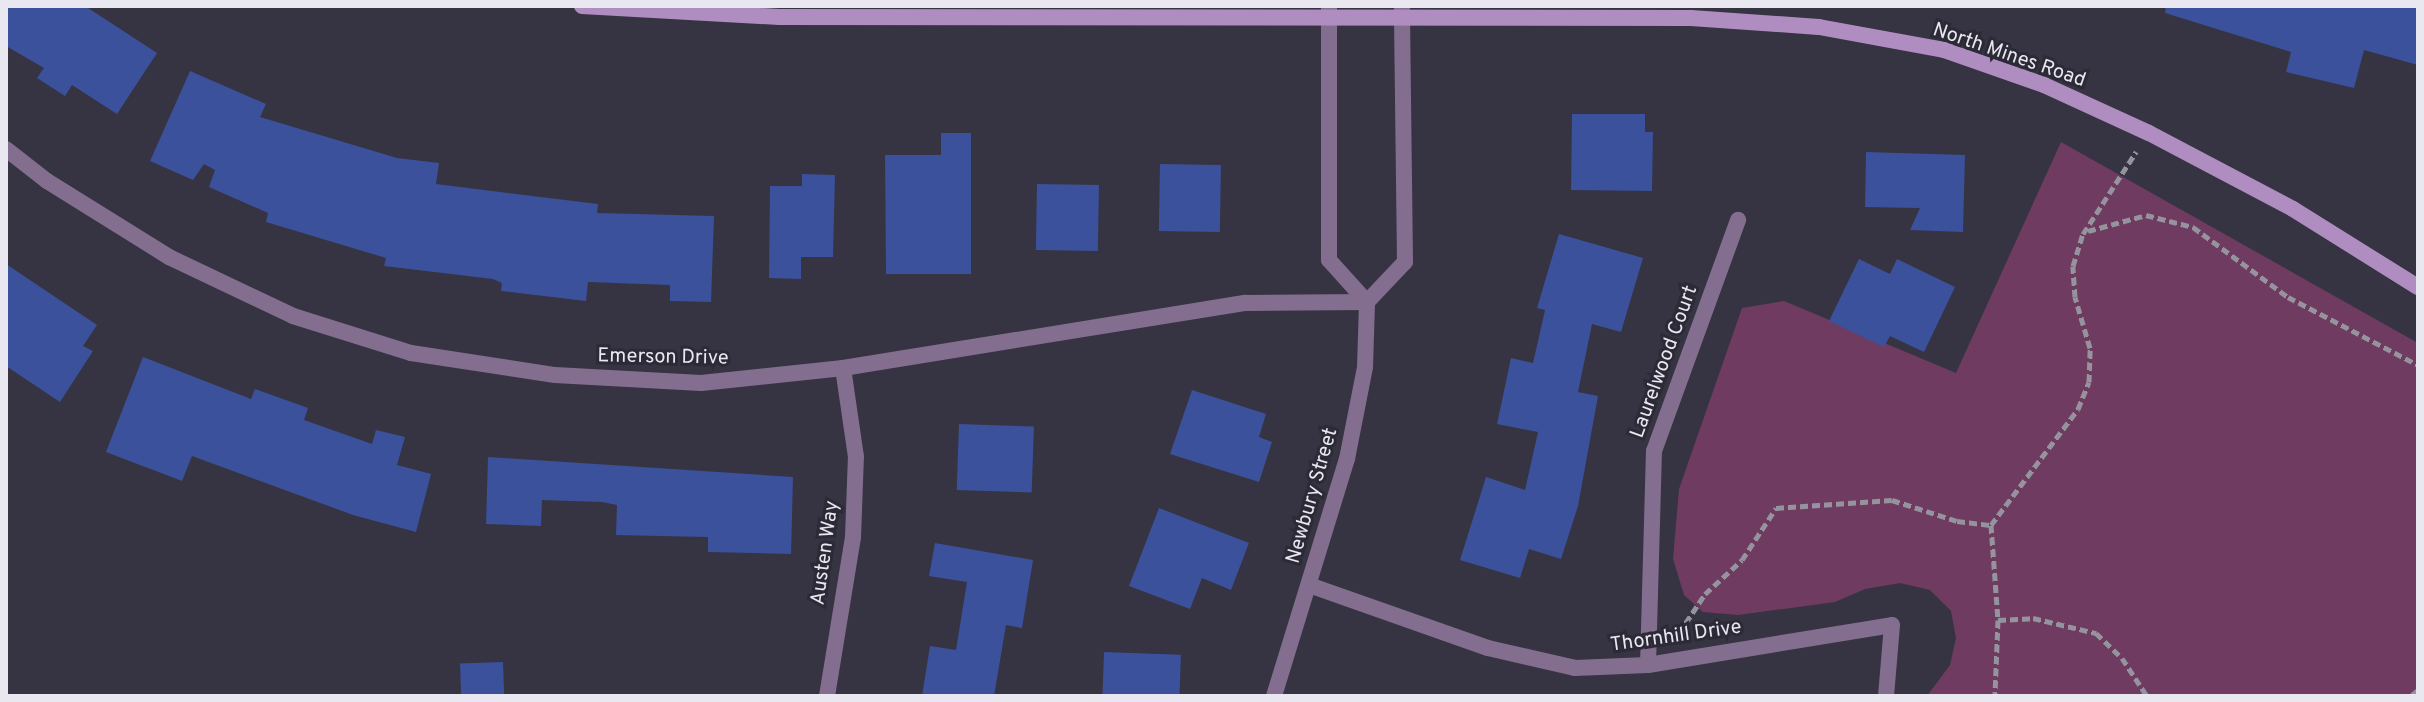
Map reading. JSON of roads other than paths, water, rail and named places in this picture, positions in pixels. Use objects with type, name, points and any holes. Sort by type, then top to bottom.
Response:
[{"type":"main road","name":"North Mines Road","points":[[582,6],[780,17],[1402,13],[1691,18],[1819,27],[1944,50],[2044,85],[2149,133],[2293,209],[2418,287]]},
{"type":"street","points":[[1328,13],[1329,260],[1367,302],[1405,262],[1402,13]]},
{"type":"street","name":"Emerson Drive","points":[[6,149],[47,181],[169,257],[293,316],[411,353],[555,375],[701,383],[843,368],[1246,303],[1367,302]]},
{"type":"street","name":"Laurelwood Court","points":[[1654,664],[1654,451],[1738,220]]},
{"type":"street","name":"Newbury Street","points":[[1274,696],[1347,459],[1365,367],[1367,302]]},
{"type":"street","name":"Austen Way","points":[[827,696],[853,537],[856,457],[843,368]]},
{"type":"street","name":"Thornhill Drive","points":[[1309,585],[1488,648],[1575,668],[1654,664],[1892,625],[1886,696]]}]
